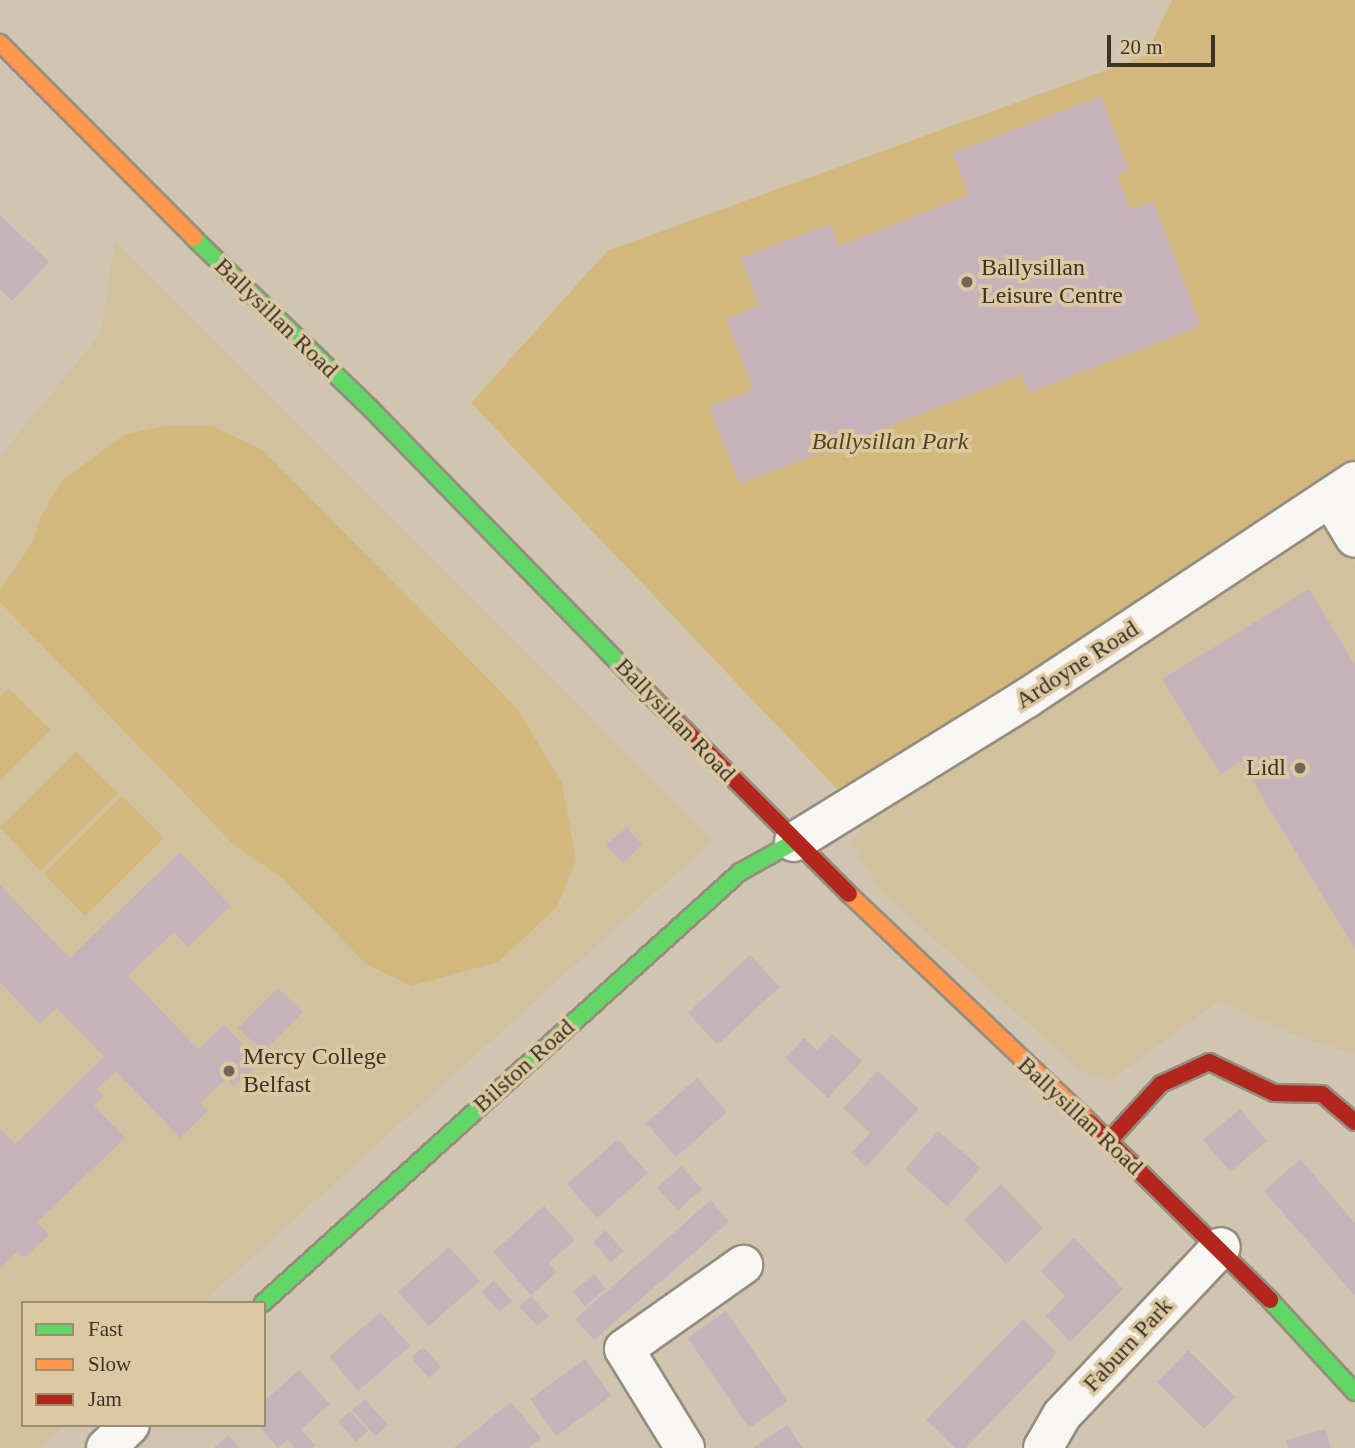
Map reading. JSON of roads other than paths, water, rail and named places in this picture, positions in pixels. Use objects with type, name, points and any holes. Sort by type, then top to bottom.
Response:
[{"type":"main road","name":"Ballysillan Road","points":[[0,43],[305,349],[370,408],[794,842],[1220,1247],[1355,1392]]},
{"type":"main road","name":"Bilston Road","points":[[265,1301],[740,872],[794,842]]},
{"type":"main road","points":[[1108,1142],[1161,1084],[1209,1062],[1275,1093],[1321,1094],[1355,1122]]},
{"type":"street","name":"Ardoyne Road","points":[[794,842],[1344,490]]},
{"type":"street","points":[[1344,490],[1355,538]]},
{"type":"street","name":"Faburn Park","points":[[1043,1448],[1062,1415],[1220,1247]]},
{"type":"street","points":[[674,1444],[624,1349],[743,1265]]},
{"type":"street","points":[[106,1448],[128,1427]]},
{"type":"place","name":"Ballysillan Leisure Centre","points":[[967,282]]},
{"type":"place","name":"Lidl","points":[[1300,768]]},
{"type":"place","name":"Mercy College Belfast","points":[[229,1071]]},
{"type":"park label","name":"Ballysillan Park","points":[[890,442]]}]
